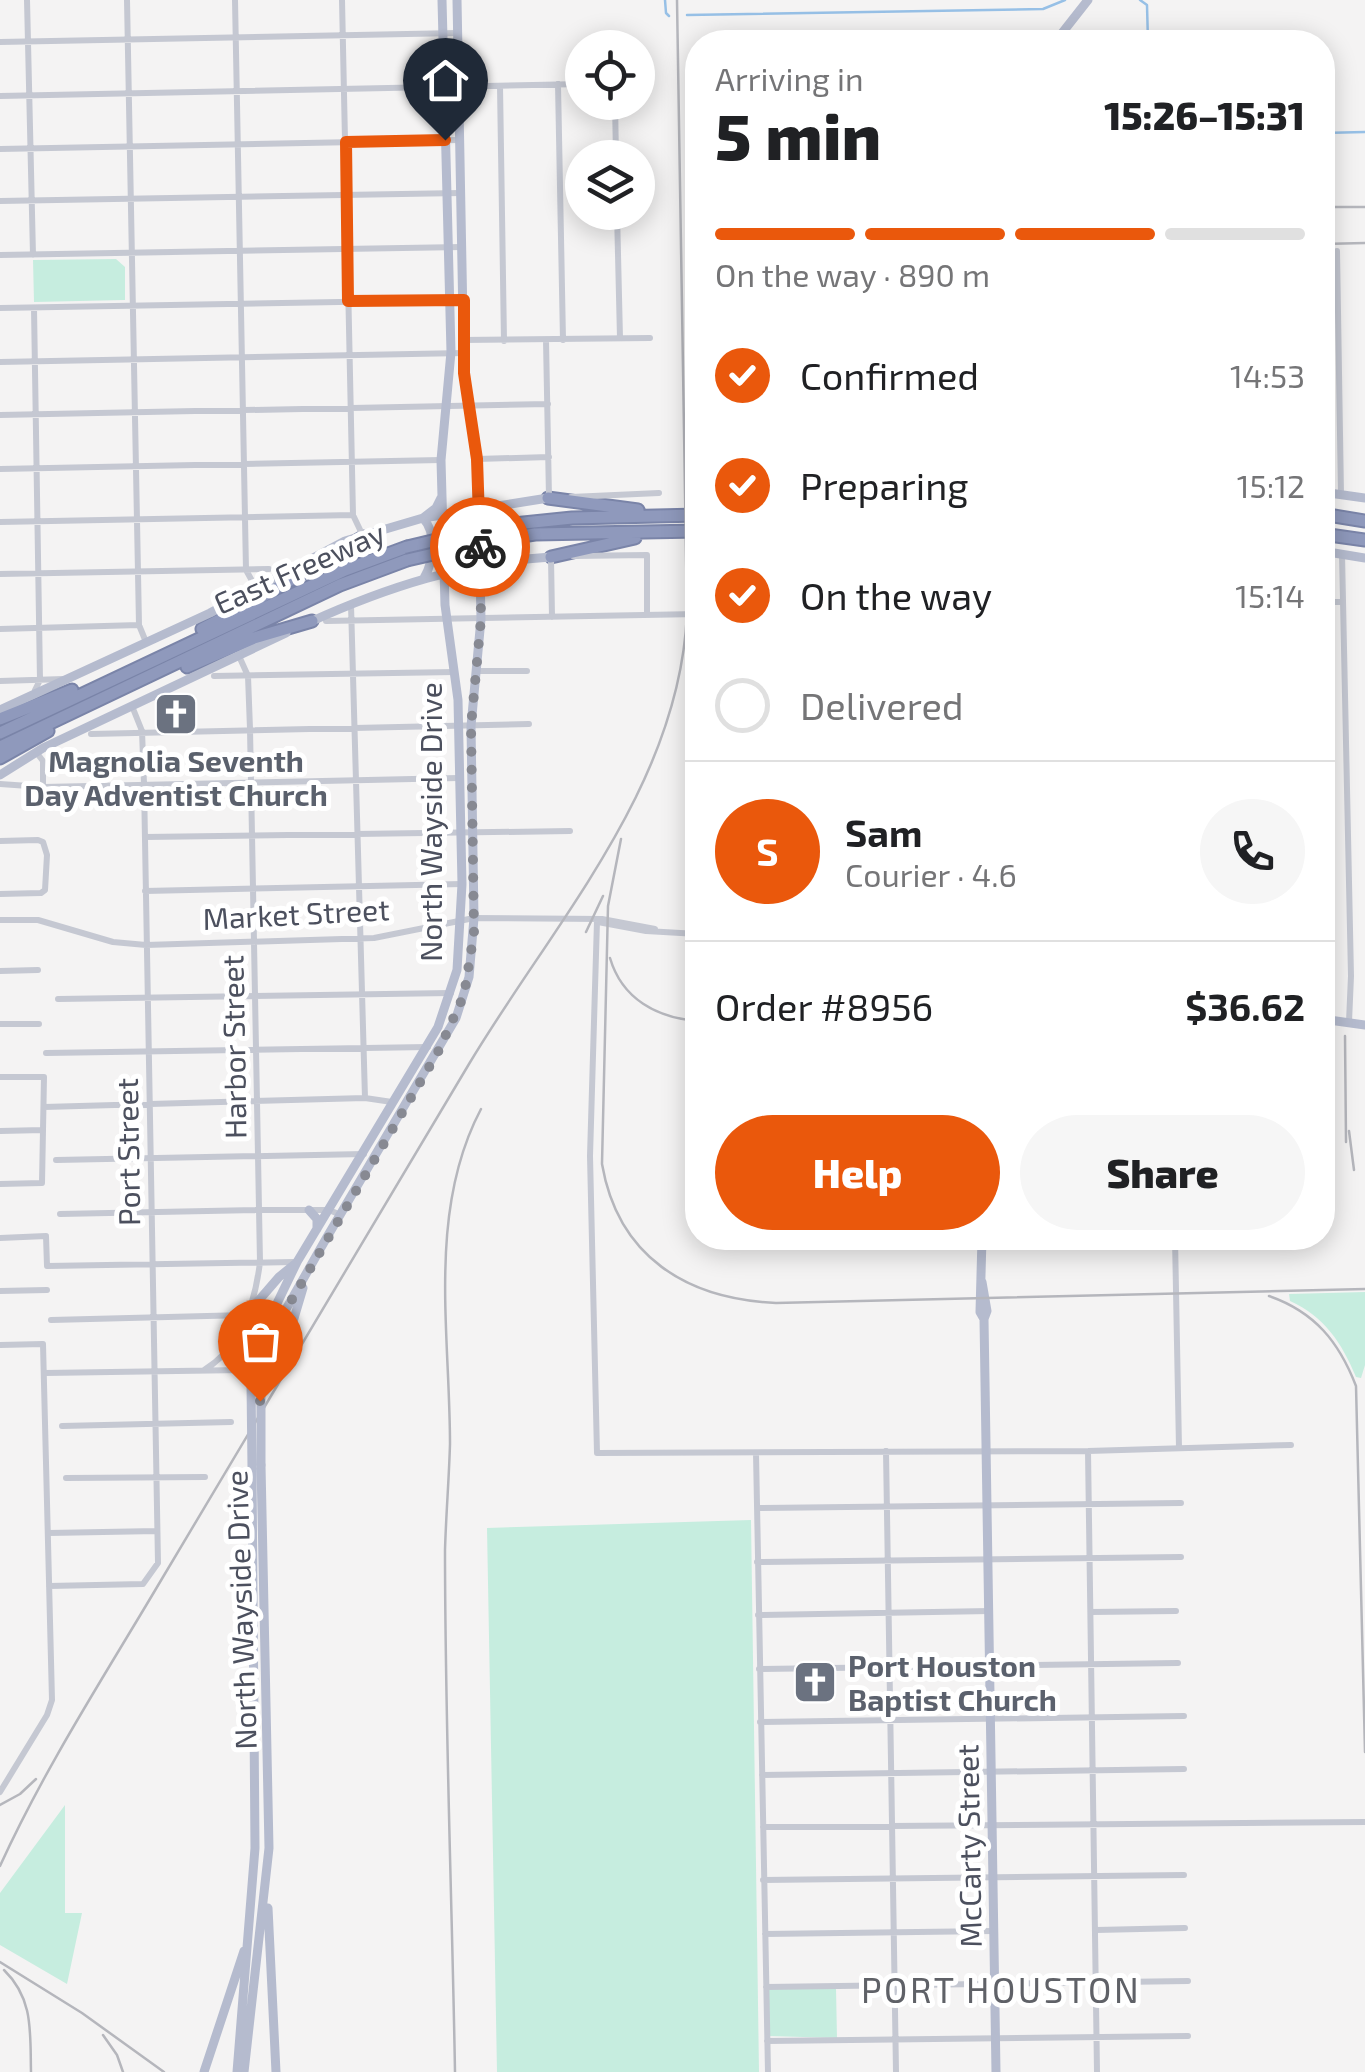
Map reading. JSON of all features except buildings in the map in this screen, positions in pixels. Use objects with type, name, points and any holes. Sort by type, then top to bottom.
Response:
[{"type":"highway","points":[[548,498],[685,514]]},
{"type":"highway","name":"East Freeway","points":[[0,733],[345,570],[572,518],[685,515]]},
{"type":"highway","points":[[1335,516],[1365,521]]},
{"type":"highway","name":"East Freeway","points":[[495,533],[685,531]]},
{"type":"highway","points":[[551,557],[647,532]]},
{"type":"highway","points":[[1335,536],[1365,540]]},
{"type":"highway","points":[[170,652],[185,637],[245,607],[363,537]]},
{"type":"highway","name":"East Freeway","points":[[0,747],[407,553]]},
{"type":"highway","points":[[145,679],[169,675],[254,638],[312,621]]},
{"type":"highway","points":[[0,720],[94,680],[118,676]]},
{"type":"highway","points":[[0,758],[44,734],[62,718]]},
{"type":"main road","name":"North Wayside Drive","points":[[240,2072],[256,1808],[261,1353],[297,1262],[438,1027],[458,970],[462,884],[458,726],[445,605],[441,460],[451,352],[442,0]]},
{"type":"main road","name":"North Wayside Drive","points":[[261,1353],[438,1052],[464,995],[474,918],[471,726],[481,619],[477,459],[464,352],[457,0]]},
{"type":"main road","points":[[1065,30],[1088,0]]},
{"type":"main road","points":[[423,518],[436,508],[442,493]]},
{"type":"main road","points":[[1335,493],[1365,498]]},
{"type":"main road","points":[[479,494],[504,504]]},
{"type":"main road","points":[[0,710],[146,643],[328,549],[423,518],[548,498]]},
{"type":"main road","points":[[504,504],[491,518],[491,549],[494,556],[508,560]]},
{"type":"main road","points":[[423,518],[430,525],[432,544],[431,564],[424,578]]},
{"type":"main road","points":[[1335,553],[1365,558]]},
{"type":"main road","points":[[0,774],[36,752],[351,604],[444,573],[508,560],[551,557]]},
{"type":"main road","points":[[480,586],[488,571],[508,560]]},
{"type":"main road","points":[[424,578],[439,584],[445,605]]},
{"type":"main road","points":[[1335,1020],[1365,1025]]},
{"type":"main road","points":[[309,1210],[317,1219],[318,1230]]},
{"type":"main road","name":"McCarty Street","points":[[982,1250],[987,1312],[984,1319],[996,2072]]},
{"type":"main road","points":[[246,1315],[297,1262]]},
{"type":"main road","points":[[243,1370],[270,1368],[281,1362],[306,1275]]},
{"type":"main road","name":"North Wayside Drive","points":[[240,2072],[267,1880],[270,1785],[258,1554]]},
{"type":"main road","points":[[267,1880],[276,2072]]},
{"type":"main road","points":[[204,2072],[251,1923]]},
{"type":"street","points":[[28,0],[34,255]]},
{"type":"street","points":[[126,0],[140,625],[146,643]]},
{"type":"street","points":[[235,0],[246,570],[256,588]]},
{"type":"street","points":[[342,0],[353,515],[363,537]]},
{"type":"street","points":[[0,42],[458,33]]},
{"type":"street","points":[[558,84],[562,340]]},
{"type":"street","points":[[0,96],[565,84]]},
{"type":"street","points":[[500,86],[504,340]]},
{"type":"street","points":[[0,148],[460,140]]},
{"type":"street","points":[[0,202],[462,193]]},
{"type":"street","points":[[618,230],[620,338]]},
{"type":"street","points":[[0,256],[463,247]]},
{"type":"street","points":[[1337,250],[1341,494]]},
{"type":"street","points":[[0,308],[464,300]]},
{"type":"street","points":[[34,308],[40,627],[40,680],[36,692]]},
{"type":"street","points":[[450,340],[650,338]]},
{"type":"street","points":[[546,340],[548,498],[659,493]]},
{"type":"street","points":[[0,362],[464,352]]},
{"type":"street","points":[[0,415],[548,404]]},
{"type":"street","points":[[477,459],[550,457]]},
{"type":"street","points":[[0,469],[441,460]]},
{"type":"street","points":[[0,522],[353,515]]},
{"type":"street","points":[[1342,554],[1349,1022]]},
{"type":"street","points":[[552,616],[551,557],[647,555],[647,615]]},
{"type":"street","points":[[0,574],[270,569]]},
{"type":"street","points":[[1335,602],[1341,602]]},
{"type":"street","points":[[351,604],[366,1098]]},
{"type":"street","points":[[326,621],[685,614]]},
{"type":"street","points":[[0,629],[140,625]]},
{"type":"street","name":"Harbor Street","points":[[229,1352],[257,1288],[260,1262],[250,729],[248,676],[239,654]]},
{"type":"street","points":[[476,670],[527,671]]},
{"type":"street","points":[[214,676],[455,672]]},
{"type":"street","points":[[0,681],[70,679]]},
{"type":"street","points":[[26,680],[36,692]]},
{"type":"street","name":"Port Street","points":[[49,1586],[143,1584],[158,1563],[144,784],[142,731],[131,706]]},
{"type":"street","points":[[91,734],[529,724]]},
{"type":"street","points":[[36,752],[44,761],[44,787]]},
{"type":"street","points":[[0,784],[44,787],[458,778]]},
{"type":"street","points":[[145,837],[570,831]]},
{"type":"street","points":[[0,841],[43,842],[47,854],[44,890],[0,894]]},
{"type":"street","points":[[145,891],[462,884]]},
{"type":"street","name":"Market Street","points":[[0,920],[38,920],[113,942],[146,945],[389,936],[474,918],[597,921],[646,931],[685,932]]},
{"type":"street","points":[[597,921],[590,1156],[598,1453],[1088,1451],[1291,1445]]},
{"type":"street","points":[[0,971],[38,970]]},
{"type":"street","points":[[58,999],[452,992]]},
{"type":"street","points":[[0,1024],[39,1024]]},
{"type":"street","points":[[46,1053],[365,1046],[426,1046],[438,1052]]},
{"type":"street","points":[[0,1078],[44,1077],[42,1183],[0,1184]]},
{"type":"street","points":[[44,1107],[366,1098],[393,1102]]},
{"type":"street","points":[[0,1131],[43,1130]]},
{"type":"street","points":[[56,1160],[362,1154],[374,1158]]},
{"type":"street","points":[[60,1214],[329,1210],[340,1215]]},
{"type":"street","points":[[0,1238],[46,1236],[47,1266],[297,1262]]},
{"type":"street","points":[[1175,1250],[1178,1448]]},
{"type":"street","points":[[0,1291],[47,1290]]},
{"type":"street","points":[[51,1320],[246,1315]]},
{"type":"street","points":[[0,1345],[43,1344],[50,1708],[0,1792]]},
{"type":"street","points":[[204,1370],[229,1352],[243,1370]]},
{"type":"street","points":[[44,1373],[243,1370]]},
{"type":"street","points":[[62,1426],[231,1422]]},
{"type":"street","points":[[1088,1451],[1097,2072]]},
{"type":"street","points":[[756,1452],[768,2072]]},
{"type":"street","points":[[886,1452],[896,2072]]},
{"type":"street","points":[[66,1478],[205,1477]]},
{"type":"street","points":[[757,1508],[1181,1503]]},
{"type":"street","points":[[49,1532],[157,1531]]},
{"type":"street","points":[[757,1562],[1181,1557]]},
{"type":"street","points":[[1091,1612],[1176,1611]]},
{"type":"street","points":[[758,1615],[990,1612]]},
{"type":"street","points":[[759,1669],[1178,1663]]},
{"type":"street","points":[[760,1722],[1184,1716]]},
{"type":"street","points":[[762,1775],[1184,1769]]},
{"type":"street","points":[[763,1827],[1365,1822]]},
{"type":"street","points":[[764,1880],[1184,1874]]},
{"type":"street","points":[[1096,1930],[1185,1928]]},
{"type":"street","points":[[765,1934],[994,1931]]},
{"type":"street","points":[[766,1987],[1188,1981]]},
{"type":"street","points":[[767,2041],[1188,2036]]},
{"type":"green space","points":[[116,259],[125,267],[125,300],[34,302],[33,260]]},
{"type":"green space","points":[[1365,1292],[1365,1365],[1361,1378],[1356,1377],[1330,1332],[1313,1314],[1290,1301],[1289,1294]]},
{"type":"green space","points":[[751,1520],[759,2072],[497,2072],[487,1528]]},
{"type":"green space","points":[[65,1805],[65,1913],[82,1913],[67,1984],[0,1945],[0,1893]]},
{"type":"green space","points":[[836,1988],[837,2038],[769,2036],[769,1989]]},
{"type":"waterway","points":[[665,0],[669,16]]},
{"type":"waterway","points":[[687,15],[1043,9],[1065,0]]},
{"type":"waterway","points":[[1140,0],[1147,5],[1148,30]]},
{"type":"waterway","points":[[1335,133],[1365,132]]},
{"type":"railway","points":[[677,0],[685,491]]},
{"type":"railway","points":[[1335,207],[1365,207]]},
{"type":"railway","points":[[1335,244],[1365,243]]},
{"type":"railway","points":[[0,1866],[78,1719],[354,1256],[502,1011],[607,851],[662,737],[679,677],[685,630]]},
{"type":"railway","points":[[621,839],[608,906],[602,1164],[610,1197],[623,1224],[641,1248],[686,1282],[714,1293],[776,1303],[1365,1289]]},
{"type":"railway","points":[[586,932],[603,896]]},
{"type":"railway","points":[[610,958],[623,985],[643,1004],[685,1019]]},
{"type":"railway","points":[[1345,1036],[1346,1142]]},
{"type":"railway","points":[[455,2072],[445,1615],[450,1444],[445,1273],[453,1189],[464,1148],[481,1109]]},
{"type":"railway","points":[[1349,1131],[1354,1170]]},
{"type":"railway","points":[[1269,1296],[1300,1311],[1323,1330],[1342,1356],[1356,1386],[1365,1752]]},
{"type":"railway","points":[[0,1805],[36,1779]]},
{"type":"railway","points":[[0,1962],[82,2013],[164,2072]]},
{"type":"railway","points":[[4,1970],[25,2005],[31,2072]]},
{"type":"railway","points":[[103,2035],[123,2072]]},
{"type":"way so far","points":[[260,1401],[266,1354],[281,1318],[438,1052],[456,1018],[469,977],[474,933],[471,726],[481,619],[480,547]]},
{"type":"place","name":"Magnolia Seventh Day Adventist Church","points":[[176,714]]},
{"type":"place","name":"Port Houston Baptist Church","points":[[815,1682]]},
{"type":"district","name":"PORT HOUSTON","points":[[1001,1989]]},
{"type":"route","points":[[445,140],[346,142],[348,301],[464,300],[464,373],[477,459],[480,547]]}]
